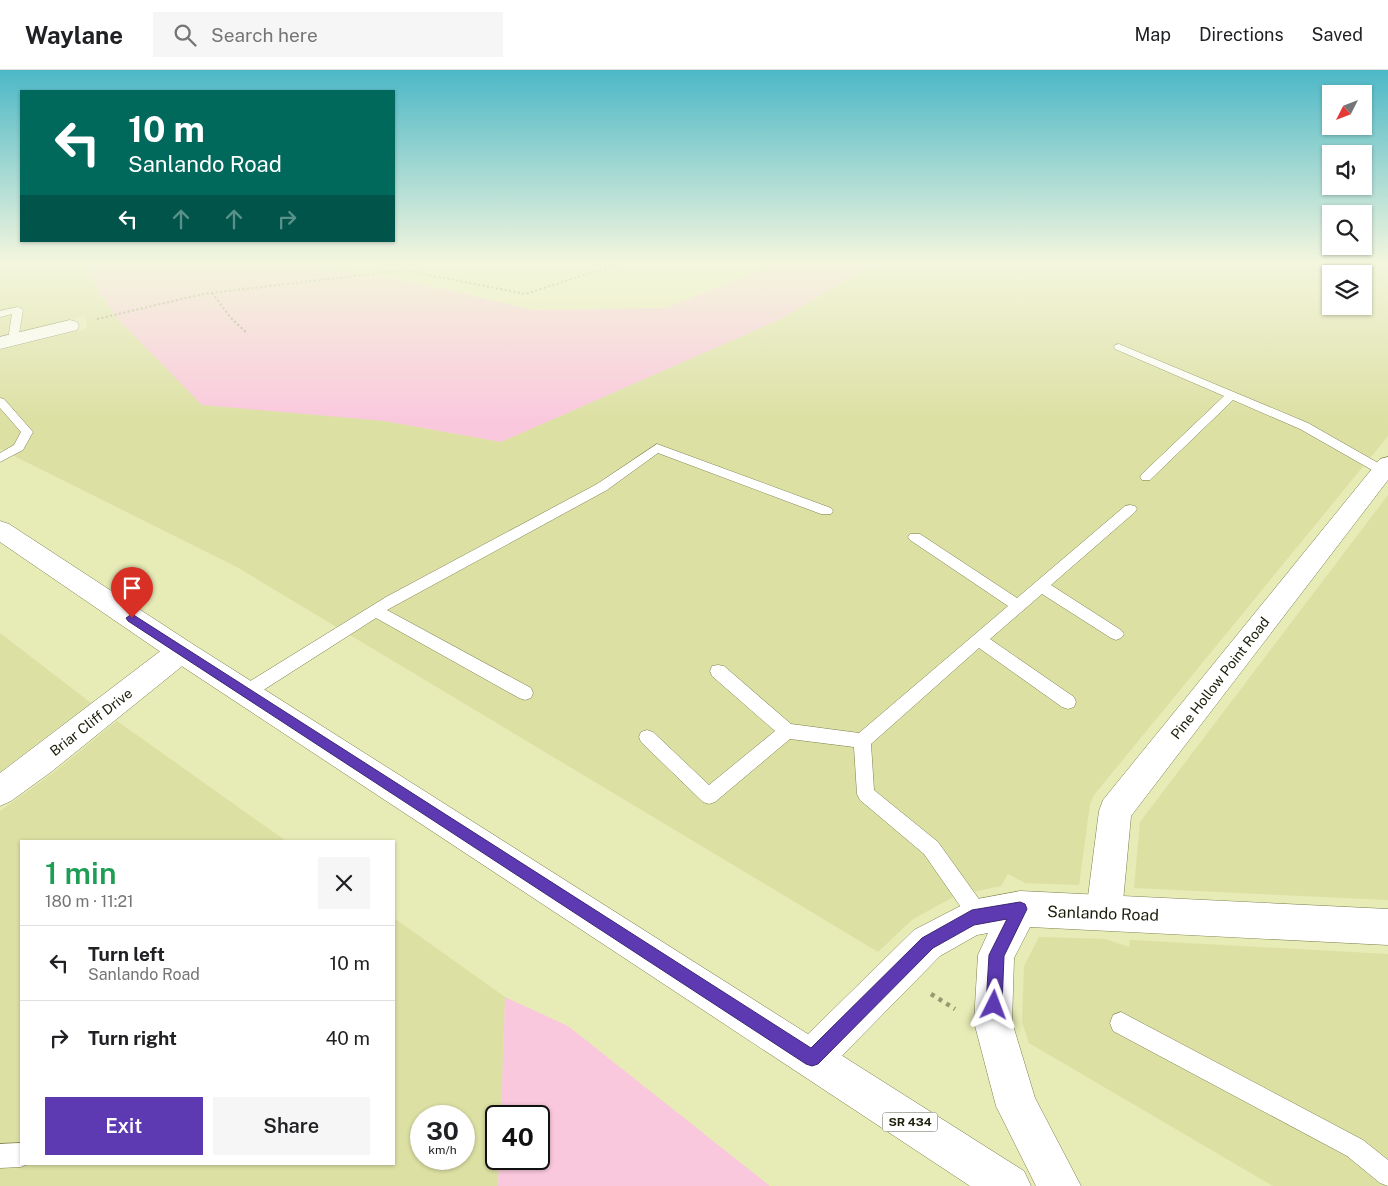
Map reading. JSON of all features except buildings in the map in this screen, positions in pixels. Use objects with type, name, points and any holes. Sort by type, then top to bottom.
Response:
[{"type":"street","points":[[7,342],[70,326]]},
{"type":"street","name":"Pine Hollow Point Road","points":[[1104,912],[1115,811],[1385,467]]},
{"type":"street","name":"SR 434","points":[[0,530],[245,693],[1009,1186]]},
{"type":"street","name":"Briar Cliff Drive","points":[[0,791],[40,762],[181,651]]},
{"type":"street","points":[[1020,909],[996,955],[993,1022],[1017,1106],[1059,1186]]},
{"type":"street","name":"Sanlando Road","points":[[812,1058],[927,943],[979,916],[1020,909],[1388,927]]},
{"type":"lane","points":[[7,342],[16,316]]},
{"type":"lane","points":[[1119,347],[1304,426],[1385,467]]},
{"type":"lane","points":[[1146,477],[1232,395]]},
{"type":"lane","points":[[0,401],[27,432],[19,448],[0,458]]},
{"type":"lane","points":[[245,693],[376,611],[602,487],[658,448],[826,511]]},
{"type":"lane","points":[[718,671],[787,731],[862,741],[1130,509]]},
{"type":"lane","points":[[915,537],[1018,606]]},
{"type":"lane","points":[[1041,586],[1116,634]]},
{"type":"lane","points":[[376,611],[526,693]]},
{"type":"lane","points":[[979,640],[1068,702]]},
{"type":"lane","points":[[647,737],[709,796],[787,731]]},
{"type":"lane","points":[[862,741],[866,794],[931,848],[979,916]]},
{"type":"lane","points":[[1121,1023],[1355,1148],[1388,1175]]},
{"type":"lane","points":[[0,1156],[20,1155]]},
{"type":"path","points":[[70,326],[113,316]]},
{"type":"path","points":[[230,316],[247,333]]},
{"type":"path","points":[[930,994],[959,1011]]},
{"type":"shaded area","points":[[0,316],[85,316],[0,337]]},
{"type":"shaded area","points":[[85,316],[115,316],[384,421],[501,442],[786,316],[1388,316],[1388,436],[1094,795],[1090,804],[1079,885],[1025,883],[1008,874],[1001,886],[957,895],[913,919],[878,952],[235,566],[0,449],[0,350],[87,328]]},
{"type":"shaded area","points":[[115,316],[786,316],[501,442],[384,421],[202,405]]},
{"type":"shaded area","points":[[1388,495],[1388,900],[1134,888],[1140,822]]},
{"type":"shaded area","points":[[0,633],[91,703],[0,772]]},
{"type":"shaded area","points":[[117,721],[285,840],[20,840],[20,1165],[395,1165],[395,919],[505,997],[501,1105],[485,1105],[485,1170],[499,1170],[498,1186],[0,1186],[0,811],[53,773]]},
{"type":"shaded area","points":[[1039,937],[1105,939],[1129,947],[1130,940],[1388,954],[1388,1186],[1273,1186],[1029,1043],[1022,1022],[1024,966]]},
{"type":"shaded area","points":[[505,997],[568,1026],[770,1186],[498,1186],[499,1170],[550,1170],[550,1105],[501,1105]]},
{"type":"route","points":[[132,618],[245,693],[812,1058],[927,943],[972,918],[1020,909],[996,955],[994,1005]]}]
